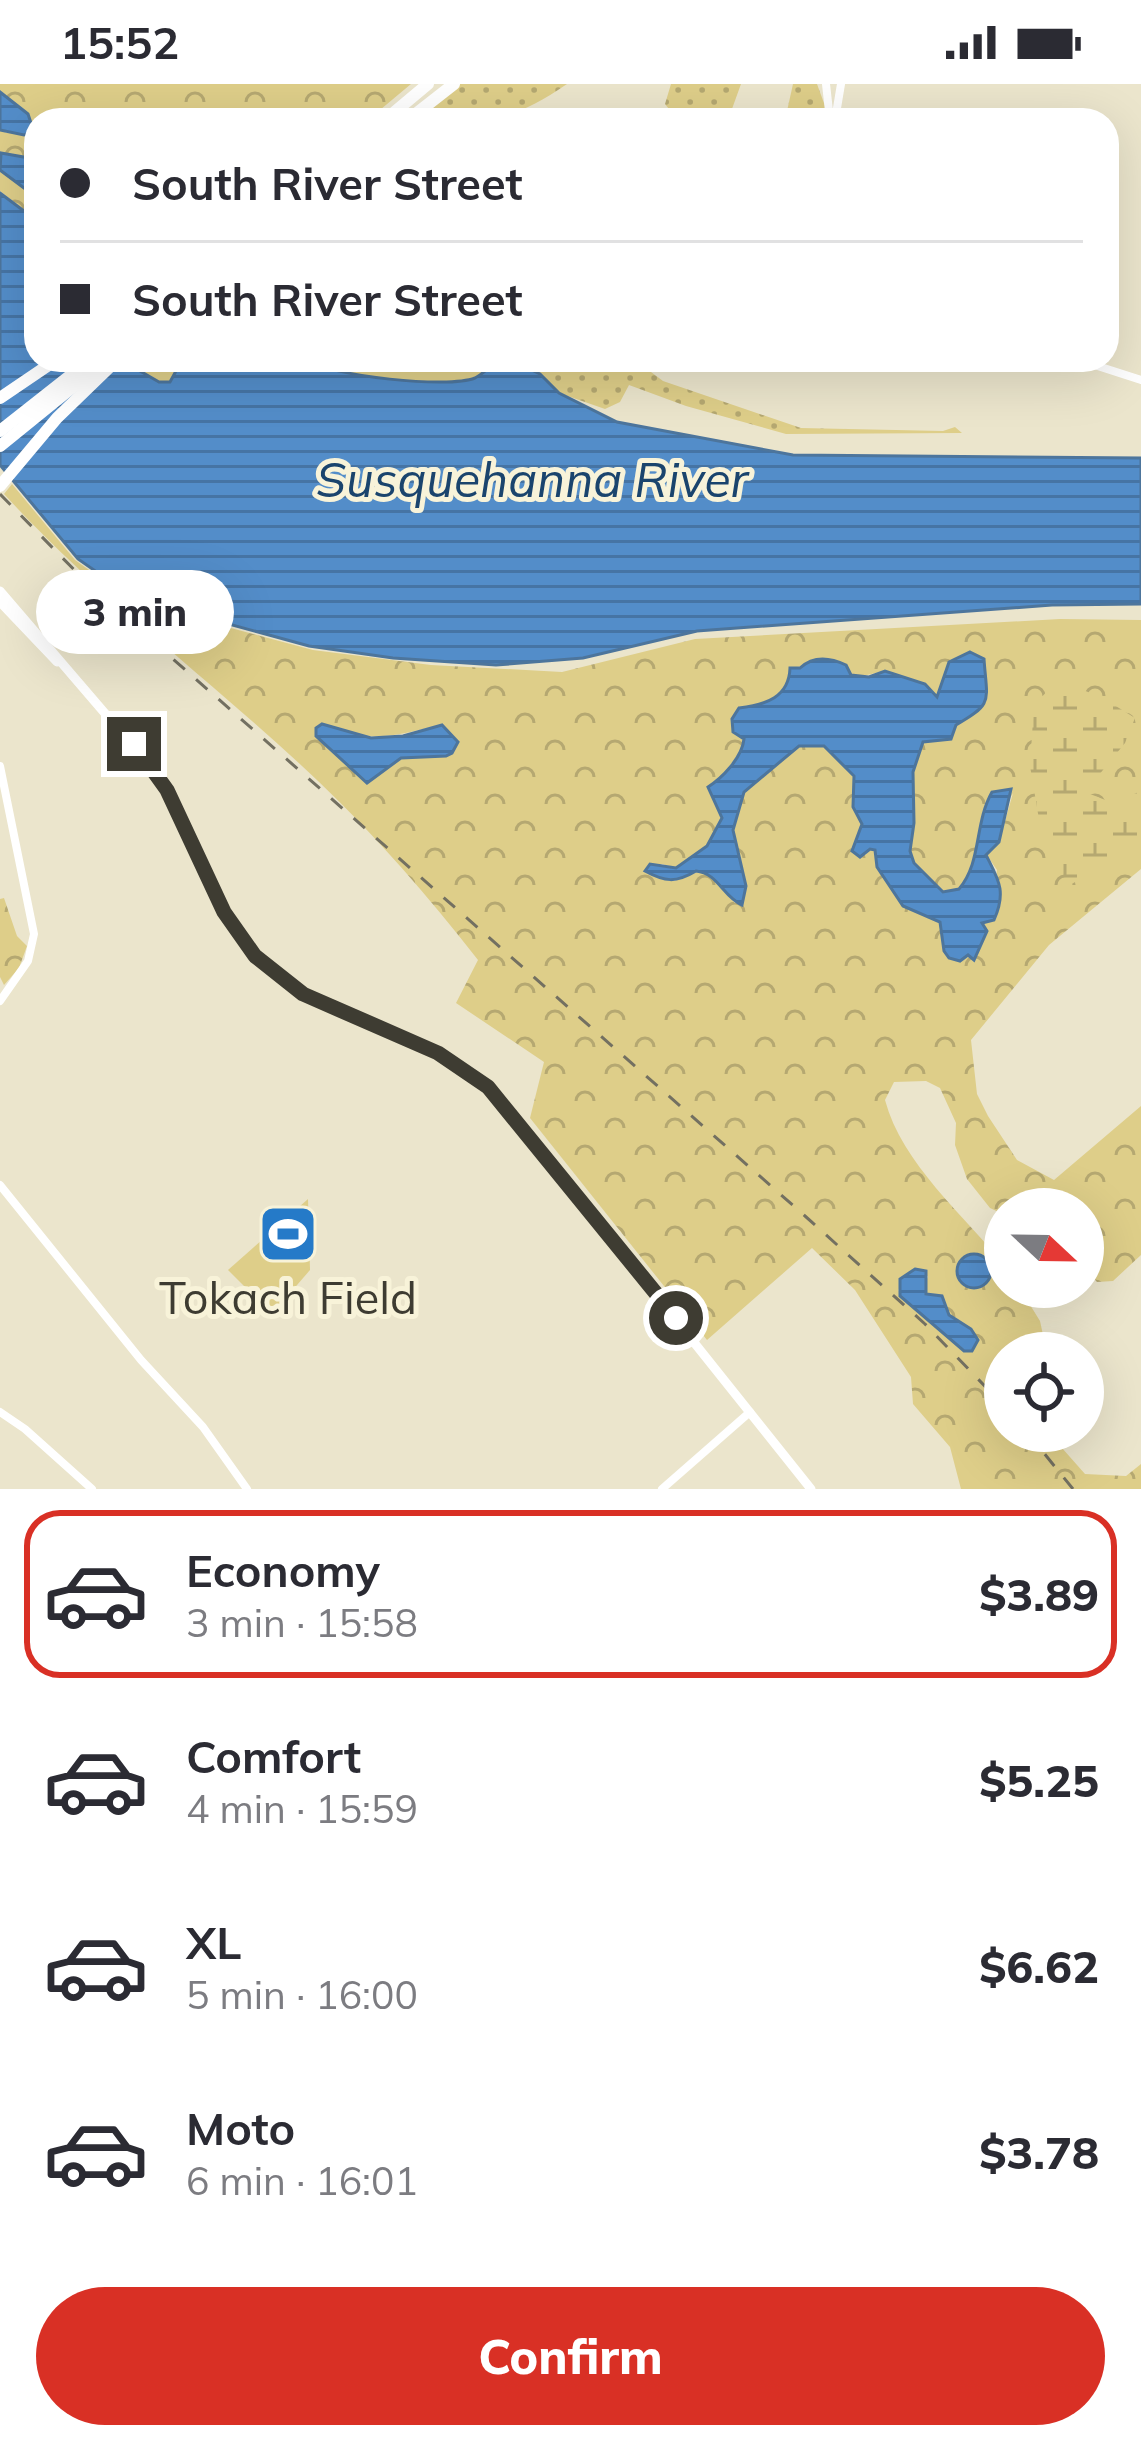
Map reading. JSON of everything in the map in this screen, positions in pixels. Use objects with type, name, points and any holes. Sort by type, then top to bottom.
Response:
[{"type":"highway","points":[[421,108],[451,84]]},
{"type":"highway","points":[[399,108],[425,86]]},
{"type":"highway","points":[[0,398],[38,372]]},
{"type":"highway","points":[[0,431],[75,372]]},
{"type":"highway","points":[[0,446],[91,372]]},
{"type":"highway","points":[[0,486],[57,418],[105,372]]},
{"type":"main road","points":[[0,591],[158,774],[224,912],[255,956],[303,994],[438,1053],[488,1087],[811,1489]]},
{"type":"main road","points":[[0,602],[62,665]]},
{"type":"main road","points":[[0,766],[34,934],[28,961],[0,1001]]},
{"type":"main road","points":[[0,1185],[142,1360],[203,1427],[248,1489]]},
{"type":"main road","points":[[0,1412],[92,1489]]},
{"type":"main road","points":[[662,1489],[750,1412]]},
{"type":"green space","points":[[0,84],[411,84],[382,108],[24,111],[0,92]]},
{"type":"green space","points":[[460,84],[567,84],[525,108],[431,108]]},
{"type":"green space","points":[[671,84],[741,84],[732,108],[668,108],[665,104]]},
{"type":"green space","points":[[793,84],[817,84],[825,108],[788,108]]},
{"type":"green space","points":[[24,118],[24,210],[0,191],[0,130],[7,133]]},
{"type":"green space","points":[[142,372],[175,372],[170,382],[159,382]]},
{"type":"green space","points":[[345,372],[484,372],[475,378],[441,382]]},
{"type":"green space","points":[[536,372],[651,372],[663,381],[801,428],[943,431],[955,427],[962,433],[786,434],[629,385],[620,402],[605,409],[559,393]]},
{"type":"green space","points":[[12,484],[75,560],[134,602],[313,650],[431,665],[562,672],[695,639],[1060,619],[1141,620],[1141,869],[1049,945],[971,1040],[977,1094],[988,1116],[1017,1160],[1054,1180],[1141,1106],[1141,1255],[1113,1281],[1104,1282],[1104,1188],[984,1188],[984,1200],[967,1179],[955,1145],[956,1123],[940,1088],[926,1081],[894,1082],[885,1100],[905,1146],[984,1242],[984,1308],[1032,1308],[1040,1321],[1042,1332],[984,1332],[984,1452],[1066,1452],[1085,1474],[1126,1476],[1141,1464],[1141,1489],[961,1489],[950,1447],[913,1404],[911,1377],[855,1290],[812,1248],[707,1340],[530,1118],[544,1062],[456,1003],[478,960],[440,913],[318,781],[41,532],[4,494]],"holes":[[[984,659],[986,702],[956,725],[951,739],[923,742],[913,772],[910,851],[932,884],[943,892],[959,890],[1013,793],[999,842],[986,854],[997,870],[989,921],[981,923],[987,931],[974,959],[968,955],[955,961],[944,951],[941,922],[903,906],[878,868],[877,853],[873,848],[865,855],[857,840],[862,824],[853,807],[854,776],[824,746],[799,746],[744,792],[733,830],[746,886],[735,903],[711,874],[700,871],[674,881],[647,873],[662,864],[676,868],[707,846],[723,818],[713,783],[744,746],[739,708],[768,704],[790,681],[790,668],[804,666],[858,677],[885,671],[925,684],[937,697],[945,669]],[[442,725],[445,756],[401,758],[377,774],[353,734],[387,736]],[[928,1276],[923,1291],[946,1304],[949,1315],[971,1329],[898,1290]]]},
{"type":"green space","points":[[1058,680],[1103,698],[1135,718],[1125,743],[1085,792],[1113,803],[1141,791],[1141,838],[1128,851],[1070,885],[1043,843],[1030,766],[1034,705]]},
{"type":"green space","points":[[4,898],[17,936],[27,946],[19,968],[4,985],[0,977],[0,899]]},
{"type":"green space","name":"Tokach Field","points":[[308,1199],[310,1270],[272,1314],[228,1270]]},
{"type":"water","points":[[0,92],[24,111],[24,135],[0,130]]},
{"type":"water","points":[[1,153],[24,157],[24,188],[0,170]]},
{"type":"water","name":"Susquehanna River","points":[[0,193],[24,211],[24,372],[142,372],[159,382],[170,382],[175,372],[345,372],[441,382],[475,378],[484,372],[536,372],[559,393],[617,422],[793,455],[1141,458],[1141,604],[1052,605],[697,631],[583,658],[496,665],[393,658],[309,646],[134,598],[78,559],[0,465]]},
{"type":"water","points":[[970,652],[984,659],[985,700],[956,725],[951,739],[923,742],[913,772],[910,851],[914,863],[943,892],[959,889],[971,867],[992,792],[1011,789],[999,842],[986,855],[997,878],[1000,901],[994,920],[982,923],[987,931],[974,960],[968,955],[960,961],[949,958],[940,922],[903,906],[877,867],[875,850],[860,857],[852,851],[862,824],[853,807],[854,776],[824,746],[799,746],[744,792],[733,830],[746,886],[742,905],[704,873],[670,880],[645,871],[650,864],[676,868],[707,846],[722,818],[708,787],[730,767],[744,739],[733,732],[732,719],[739,708],[767,702],[781,693],[790,668],[833,660],[846,665],[851,675],[869,677],[885,671],[925,684],[937,697],[949,662]]},
{"type":"water","points":[[322,724],[371,738],[403,736],[442,725],[458,742],[446,756],[401,758],[367,783],[316,736]]},
{"type":"water","points":[[967,1255],[981,1255],[984,1285],[967,1287],[958,1278],[958,1264]]},
{"type":"water","points":[[915,1269],[926,1271],[926,1294],[942,1296],[949,1315],[971,1329],[978,1340],[972,1351],[964,1351],[900,1296],[900,1279]]},
{"type":"railway","points":[[0,494],[89,585],[805,1216],[925,1324],[984,1385]]},
{"type":"railway","points":[[1043,1452],[1073,1489]]},
{"type":"place","name":"Tokach Field","points":[[288,1234]]},
{"type":"route","points":[[134,744],[174,801],[224,912],[255,956],[303,994],[438,1053],[488,1087],[676,1318]]}]
